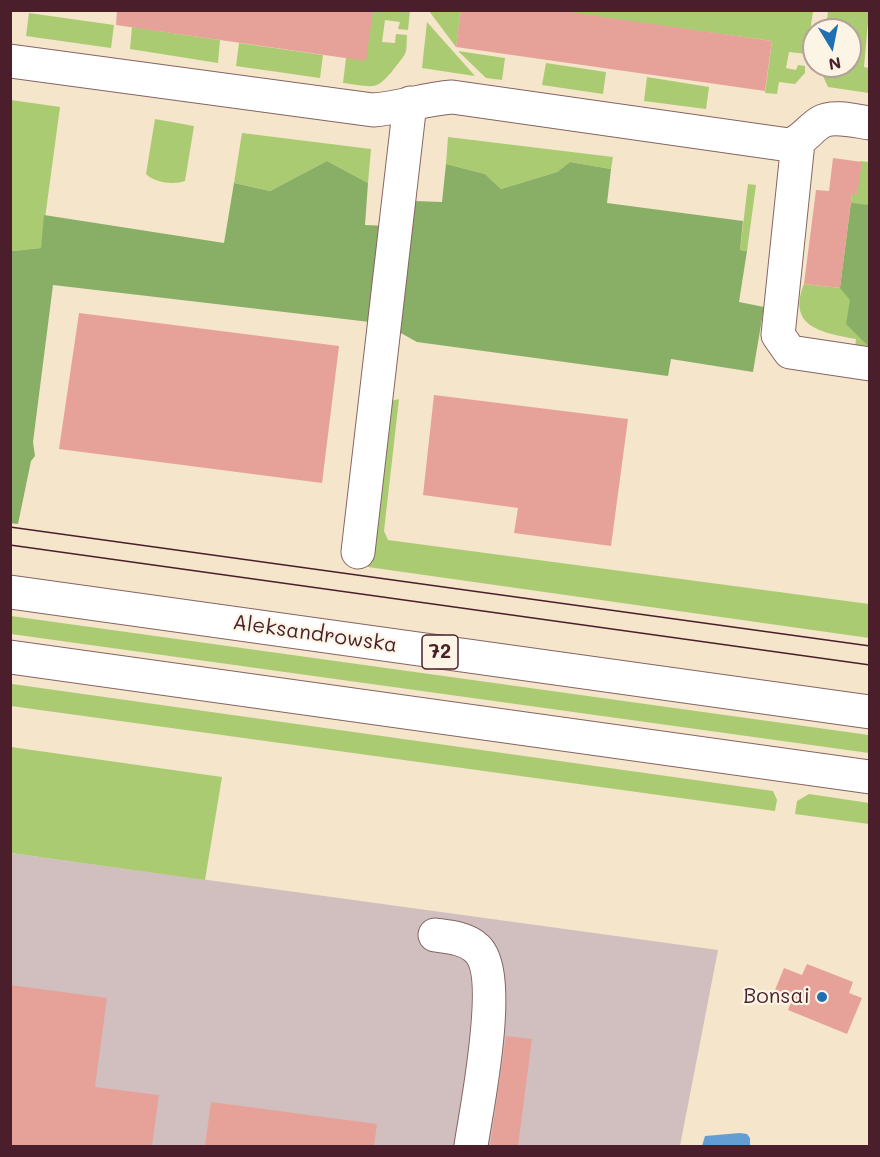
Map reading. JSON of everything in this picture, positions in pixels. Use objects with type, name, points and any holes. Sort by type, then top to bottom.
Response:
[{"type":"main road","points":[[10,61],[373,110],[452,98],[779,144],[798,142],[822,121],[842,119],[870,123]]},
{"type":"main road","points":[[358,552],[410,103]]},
{"type":"main road","points":[[798,142],[778,335],[790,352],[870,364]]},
{"type":"main road","name":"Aleksandrowska","points":[[10,592],[870,712]]},
{"type":"main road","points":[[10,657],[870,777]]},
{"type":"main road","points":[[435,935],[460,939],[477,947],[485,962],[489,982],[489,1018],[471,1146]]},
{"type":"shaded area","points":[[11,853],[718,950],[680,1146],[11,1146]]},
{"type":"green space","points":[[367,11],[410,11],[408,30],[398,29],[400,22],[385,20],[382,42],[395,43],[396,34],[407,35],[406,52],[390,74],[379,84],[369,86],[343,83],[346,58]]},
{"type":"green space","points":[[429,11],[461,11],[456,47]]},
{"type":"green space","points":[[554,11],[813,11],[812,18],[802,18],[802,53],[789,52],[786,68],[796,70],[798,65],[802,66],[802,76],[795,84],[779,82],[777,94],[765,93],[772,41]]},
{"type":"green space","points":[[828,11],[869,11],[864,67],[869,68],[869,93],[828,87],[824,78],[862,78],[862,18],[827,18]]},
{"type":"green space","points":[[29,13],[114,25],[111,48],[26,36]]},
{"type":"green space","points":[[427,22],[475,76],[422,68]]},
{"type":"green space","points":[[132,27],[220,40],[218,63],[130,49]]},
{"type":"green space","points":[[239,43],[323,55],[320,78],[236,66]]},
{"type":"green space","points":[[458,51],[505,58],[502,80],[486,78]]},
{"type":"green space","points":[[546,63],[606,72],[603,94],[542,85]]},
{"type":"green space","points":[[647,77],[709,87],[706,109],[644,101]]},
{"type":"green space","points":[[11,100],[60,107],[41,248],[13,251],[11,248]]},
{"type":"green space","points":[[155,119],[194,126],[185,181],[165,182],[146,174]]},
{"type":"green space","points":[[242,133],[371,149],[368,183],[327,161],[270,191],[234,183]]},
{"type":"green space","points":[[448,137],[613,157],[611,169],[570,162],[557,172],[501,189],[485,174],[446,164]]},
{"type":"green space","points":[[327,161],[368,183],[365,225],[389,226],[370,322],[53,285],[33,442],[35,456],[31,461],[18,524],[10,523],[10,248],[13,251],[41,248],[44,215],[224,243],[234,183],[270,191]]},
{"type":"green space","points":[[860,161],[869,162],[869,350],[855,348],[856,339],[821,331],[811,326],[804,319],[800,310],[804,284],[840,288],[852,194],[857,194]]},
{"type":"green space","points":[[570,162],[611,169],[607,203],[743,221],[740,250],[747,251],[739,302],[764,307],[753,372],[671,359],[668,376],[417,342],[399,332],[414,201],[442,202],[446,164],[485,174],[501,189],[557,172]]},
{"type":"green space","points":[[748,184],[756,185],[747,251],[740,250]]},
{"type":"green space","points":[[851,203],[869,205],[869,347],[846,324],[850,300],[840,288]]},
{"type":"green space","points":[[399,399],[384,531],[388,540],[869,604],[869,638],[368,567],[386,402]]},
{"type":"green space","points":[[11,616],[869,735],[869,753],[11,634]]},
{"type":"green space","points":[[12,684],[773,791],[777,800],[775,811],[11,706]]},
{"type":"green space","points":[[11,747],[222,777],[205,880],[11,853]]},
{"type":"green space","points":[[809,794],[869,803],[869,824],[795,814],[797,801]]},
{"type":"water","points":[[747,1134],[750,1138],[750,1146],[702,1146],[705,1136]]},
{"type":"building","points":[[117,10],[373,10],[366,61],[116,25]]},
{"type":"building","points":[[461,10],[554,10],[772,41],[765,91],[456,47]]},
{"type":"building","points":[[833,158],[862,162],[857,195],[852,194],[840,288],[804,284],[816,190],[829,191]]},
{"type":"building","points":[[79,313],[339,346],[322,483],[59,449]]},
{"type":"building","points":[[434,395],[628,419],[611,546],[514,533],[518,508],[423,495]]},
{"type":"building","points":[[807,964],[853,982],[849,993],[862,998],[847,1034],[788,1010],[793,998],[775,990],[784,968],[802,975]]},
{"type":"building","points":[[10,985],[107,998],[95,1087],[159,1095],[152,1146],[10,1146]]},
{"type":"building","points":[[506,1036],[532,1039],[518,1146],[490,1146]]},
{"type":"building","points":[[211,1102],[377,1124],[374,1146],[205,1146]]},
{"type":"tram line","points":[[10,527],[870,646]]},
{"type":"tram line","points":[[10,545],[870,665]]},
{"type":"place","name":"Bonsai","points":[[822,997]]}]
